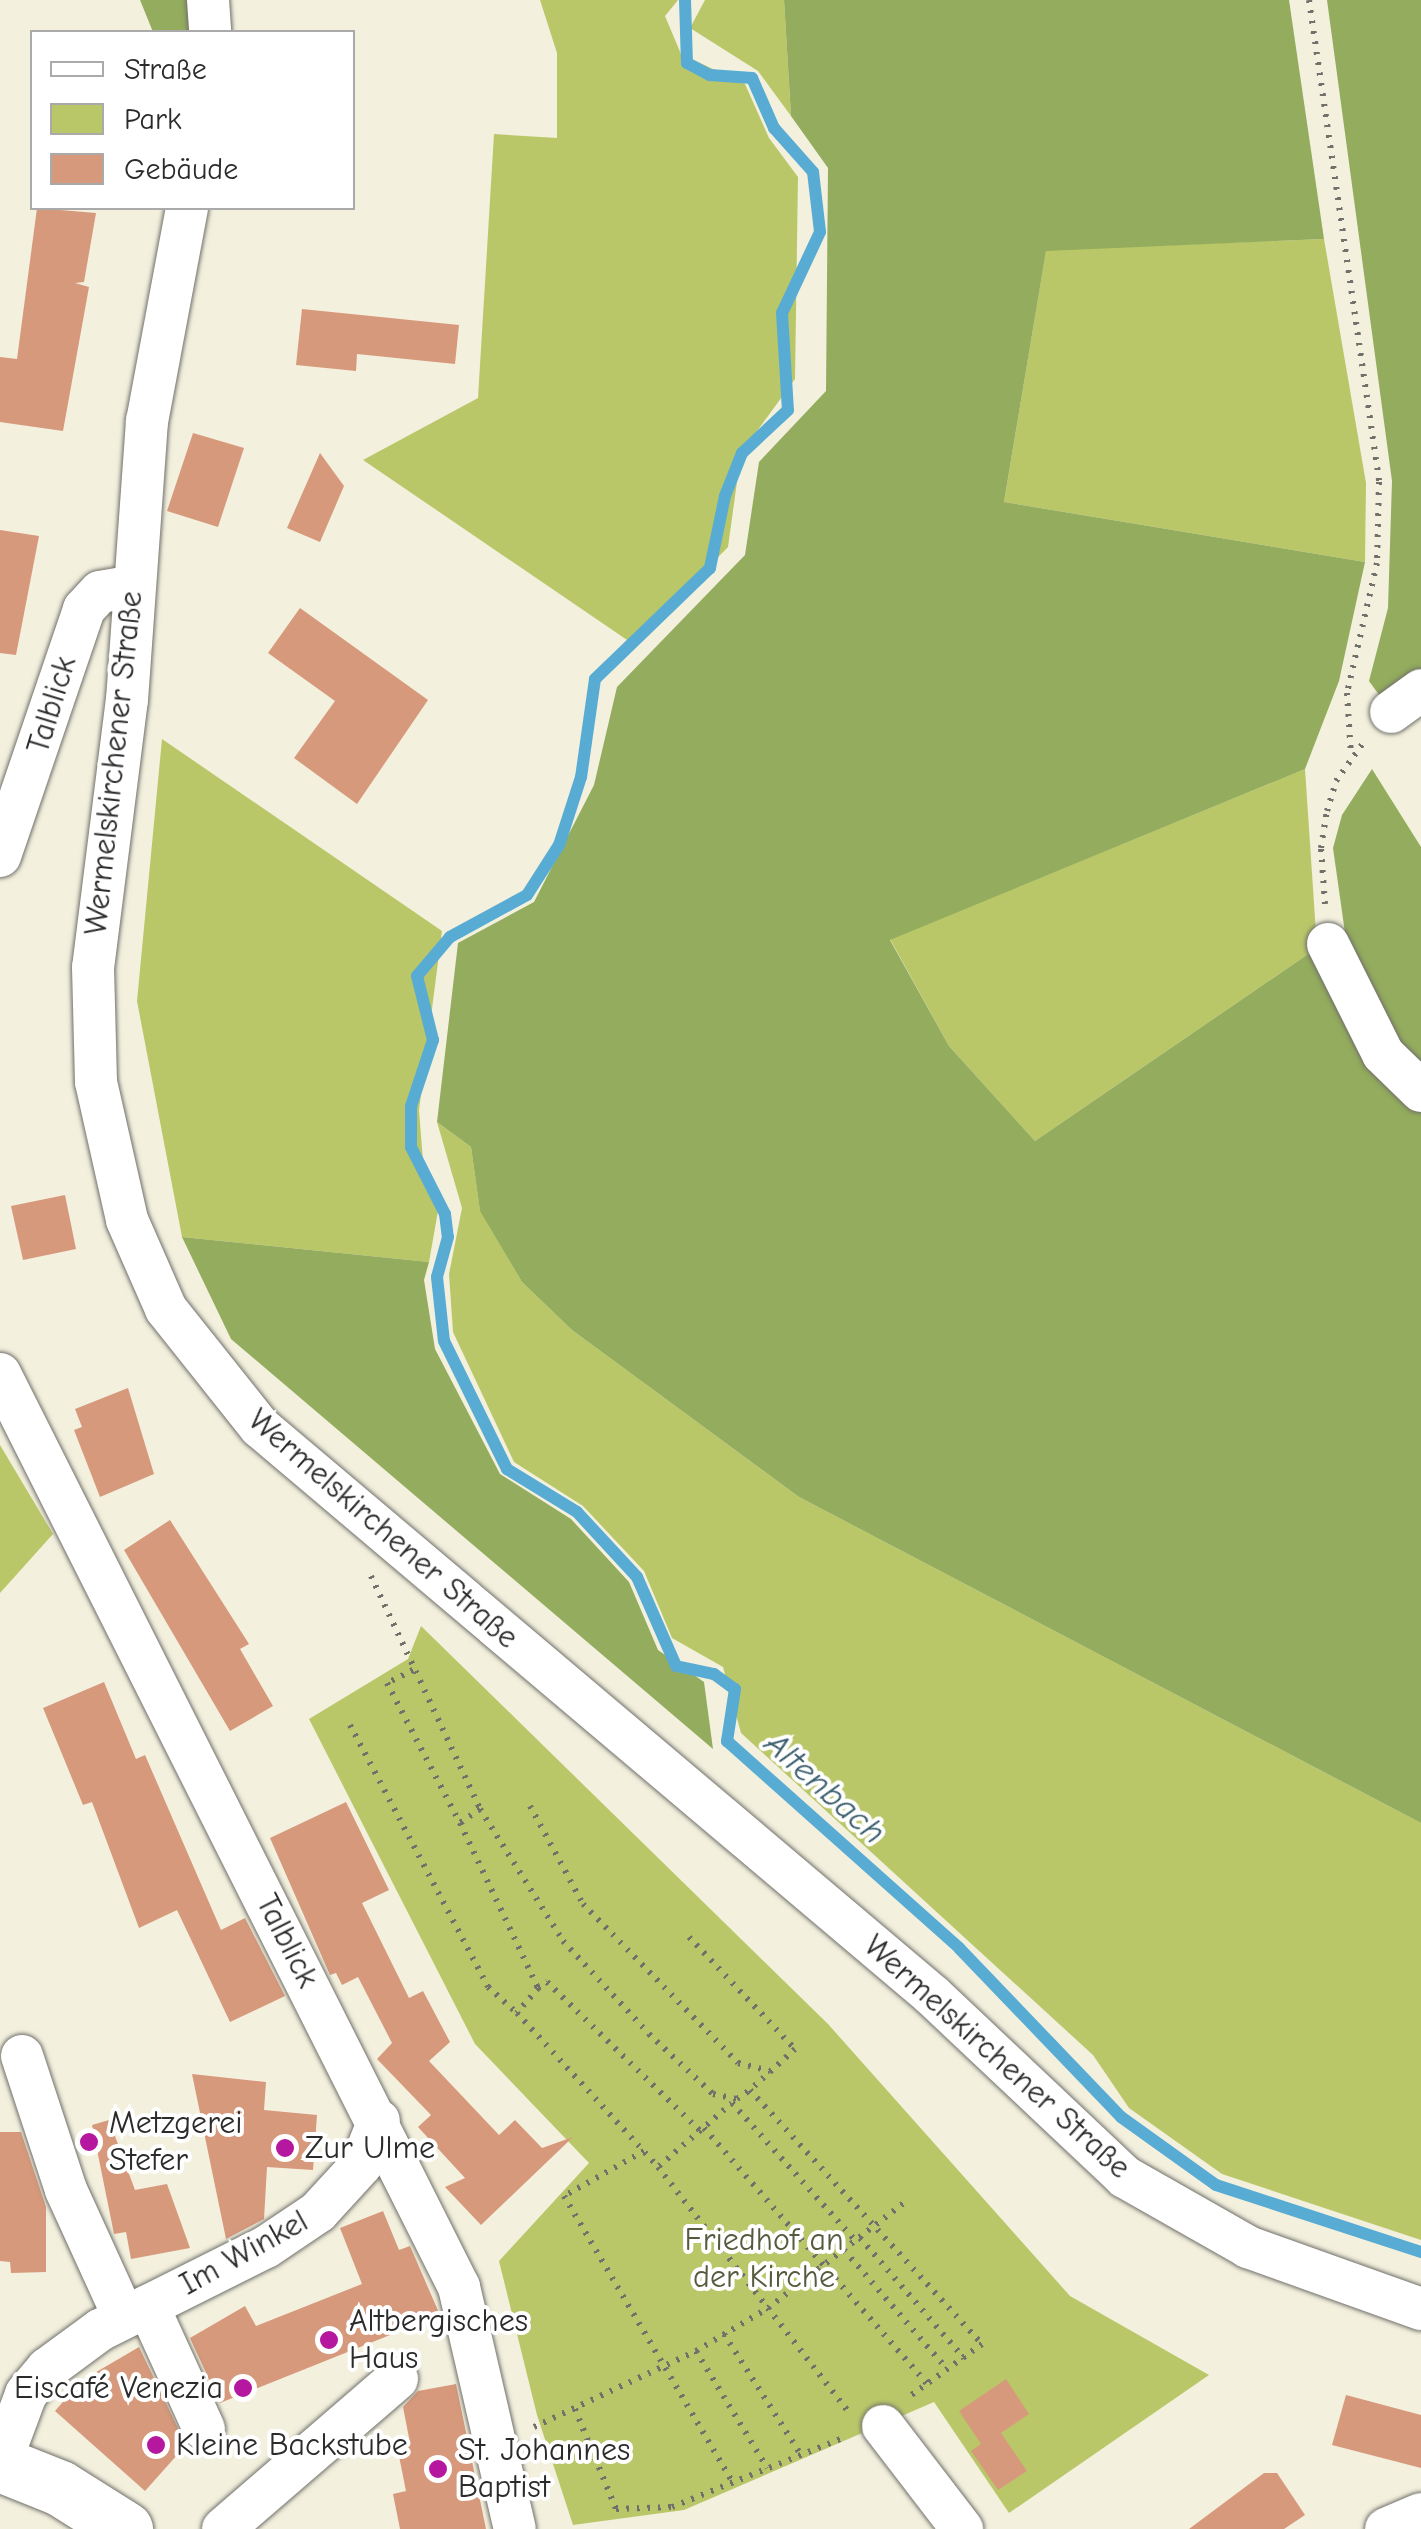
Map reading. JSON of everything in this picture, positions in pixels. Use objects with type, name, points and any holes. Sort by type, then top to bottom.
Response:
[{"type":"main road","points":[[0,2464],[60,2488],[125,2529]]},
{"type":"street","points":[[208,0],[210,30]]},
{"type":"street","name":"Wermelskirchener Straße","points":[[187,210],[147,421],[127,699],[93,967],[96,1082],[126,1220],[166,1309],[209,1368],[260,1427],[933,1996],[1125,2176],[1248,2246],[1421,2309]]},
{"type":"street","name":"Talblick","points":[[0,856],[84,610],[100,592],[133,586]]},
{"type":"street","points":[[1328,944],[1382,1054],[1421,1091]]},
{"type":"street","name":"Talblick","points":[[0,1374],[459,2286],[515,2529]]},
{"type":"street","points":[[22,2056],[40,2118],[136,2311],[204,2428]]},
{"type":"street","points":[[0,2106],[40,2118]]},
{"type":"street","name":"Im Winkel","points":[[0,2464],[26,2394],[73,2348],[136,2311],[266,2247],[318,2212],[361,2165],[378,2120]]},
{"type":"street","points":[[223,2529],[397,2379]]},
{"type":"street","points":[[873,2428],[962,2529]]},
{"type":"street","points":[[1386,2529],[1421,2514]]},
{"type":"path","points":[[1309,0],[1379,482],[1377,562],[1347,693],[1351,755]]},
{"type":"path","points":[[1328,944],[1321,848],[1336,781],[1351,755],[1406,701]]},
{"type":"path","points":[[408,1659],[480,1809],[563,1941],[713,2094],[735,2101],[964,2358]]},
{"type":"path","points":[[413,1670],[388,1683],[538,1988]]},
{"type":"path","points":[[350,1725],[488,1987],[517,2013],[658,2167],[768,2308],[873,2428]]},
{"type":"path","points":[[530,1806],[583,1904],[738,2063],[770,2071]]},
{"type":"path","points":[[460,1823],[480,1809]]},
{"type":"path","points":[[658,2167],[794,2049],[689,1937]]},
{"type":"path","points":[[517,2013],[547,1982],[702,2129],[827,2263],[927,2384]]},
{"type":"path","points":[[575,2408],[616,2509],[672,2507],[873,2428],[982,2344],[750,2090]]},
{"type":"path","points":[[644,2151],[564,2196],[732,2483]]},
{"type":"path","points":[[542,2424],[696,2351],[768,2308],[905,2202]]},
{"type":"path","points":[[844,2250],[947,2369]]},
{"type":"path","points":[[724,2334],[800,2455]]},
{"type":"path","points":[[696,2351],[767,2468]]},
{"type":"green space","points":[[140,0],[188,0],[190,30],[152,30]]},
{"type":"green space","points":[[540,0],[678,0],[665,16],[681,54],[745,84],[769,138],[798,177],[795,379],[741,453],[728,547],[633,644],[363,460],[478,398],[494,134],[557,138],[557,53]]},
{"type":"green space","points":[[705,0],[784,0],[791,116],[758,71],[690,28]]},
{"type":"green space","points":[[784,0],[1289,0],[1324,239],[1046,251],[1004,502],[1365,562],[1339,681],[1305,769],[890,940],[949,1046],[1035,1141],[1317,948],[1421,1110],[1421,1823],[799,1497],[572,1330],[522,1282],[480,1211],[471,1147],[437,1122],[458,943],[534,902],[594,785],[617,687],[745,555],[759,462],[826,391],[828,168],[791,116]]},
{"type":"green space","points":[[1327,0],[1421,0],[1421,670],[1382,699],[1369,681],[1388,608],[1392,481]]},
{"type":"green space","points":[[1324,239],[1366,483],[1365,562],[1004,502],[1046,250]]},
{"type":"green space","points":[[162,739],[442,931],[419,1110],[423,1161],[438,1211],[429,1262],[182,1237],[137,1001]]},
{"type":"green space","points":[[1305,769],[1317,948],[1035,1141],[949,1046],[890,939]]},
{"type":"green space","points":[[1372,769],[1421,847],[1421,1073],[1394,1046],[1348,954],[1333,848],[1342,815]]},
{"type":"green space","points":[[437,1122],[471,1147],[480,1210],[522,1282],[572,1330],[799,1497],[1421,1823],[1421,2240],[1222,2174],[1129,2108],[1093,2055],[741,1733],[723,1667],[672,1638],[644,1571],[583,1506],[514,1462],[453,1332],[449,1274],[462,1208]]},
{"type":"green space","points":[[182,1237],[429,1262],[424,1280],[435,1349],[500,1474],[571,1519],[629,1582],[658,1650],[704,1682],[713,1749],[231,1339]]},
{"type":"green space","points":[[0,1445],[53,1534],[0,1593]]},
{"type":"green space","name":"Friedhof an der Kirche","points":[[421,1626],[828,2024],[1070,2296],[1209,2375],[1009,2513],[934,2402],[684,2510],[573,2525],[537,2415],[499,2261],[589,2163],[475,2044],[309,1719],[408,1659]]},
{"type":"building","points":[[37,210],[96,213],[84,282],[75,283],[89,287],[63,431],[0,422],[0,357],[17,359]]},
{"type":"building","points":[[302,309],[459,325],[455,364],[357,354],[356,371],[296,365]]},
{"type":"building","points":[[193,433],[244,448],[218,527],[167,511]]},
{"type":"building","points":[[320,453],[344,486],[320,542],[287,528]]},
{"type":"building","points":[[0,530],[39,536],[16,655],[0,653]]},
{"type":"building","points":[[300,608],[428,700],[357,804],[294,758],[335,701],[268,653]]},
{"type":"building","points":[[65,1195],[76,1249],[23,1260],[11,1206]]},
{"type":"building","points":[[128,1388],[154,1474],[100,1497],[74,1430],[82,1427],[75,1409]]},
{"type":"building","points":[[170,1520],[249,1644],[240,1649],[273,1706],[230,1731],[124,1550]]},
{"type":"building","points":[[104,1682],[136,1759],[145,1755],[221,1930],[245,1918],[285,1996],[230,2022],[177,1910],[139,1928],[92,1802],[83,1805],[43,1708]]},
{"type":"building","points":[[346,1802],[389,1890],[362,1903],[409,1998],[423,1991],[450,2042],[429,2061],[499,2135],[515,2120],[542,2148],[573,2137],[481,2225],[445,2187],[465,2178],[418,2127],[431,2115],[377,2059],[392,2043],[358,1977],[342,1985],[336,1973],[330,1975],[270,1838]]},
{"type":"building","points":[[192,2074],[266,2082],[264,2110],[317,2115],[313,2170],[267,2167],[264,2219],[226,2239]]},
{"type":"building","points":[[109,2120],[135,2190],[167,2184],[190,2248],[131,2259],[126,2232],[114,2234],[92,2125]]},
{"type":"building","points":[[0,2132],[21,2132],[46,2207],[46,2272],[11,2273],[10,2262],[0,2261]]},
{"type":"building","points":[[383,2211],[399,2250],[410,2246],[440,2315],[220,2403],[190,2338],[245,2306],[256,2326],[362,2284],[340,2228]]},
{"type":"building","points":[[139,2347],[186,2445],[145,2491],[55,2411],[81,2381]]},
{"type":"building","points":[[1006,2379],[1029,2414],[1001,2433],[1027,2471],[998,2490],[971,2451],[981,2444],[959,2411]]},
{"type":"building","name":"St. Johannes Baptist","points":[[456,2384],[486,2529],[400,2529],[393,2494],[406,2491],[397,2446],[410,2443],[403,2407],[418,2391]]},
{"type":"building","points":[[1346,2395],[1421,2415],[1421,2468],[1332,2445]]},
{"type":"building","points":[[1264,2473],[1277,2473],[1305,2515],[1284,2529],[1189,2529]]},
{"type":"waterway","name":"Altenbach","points":[[685,0],[687,63],[710,75],[752,78],[774,128],[813,172],[820,232],[782,313],[788,410],[742,453],[725,496],[710,568],[595,679],[581,777],[559,845],[527,895],[450,937],[417,976],[433,1040],[411,1106],[411,1147],[445,1214],[448,1237],[437,1277],[444,1341],[507,1469],[577,1512],[637,1577],[676,1666],[714,1674],[735,1689],[727,1741],[959,1948],[1121,2117],[1216,2185],[1421,2252]]},
{"type":"place","name":"Metzgerei Stefer","points":[[89,2142]]},
{"type":"place","name":"Zur Ulme","points":[[285,2148]]},
{"type":"place","name":"Altbergisches Haus","points":[[329,2340]]},
{"type":"place","name":"Eiscafé Venezia","points":[[243,2388]]},
{"type":"place","name":"Kleine Backstube","points":[[156,2445]]},
{"type":"place","name":"St. Johannes Baptist","points":[[438,2469]]}]
